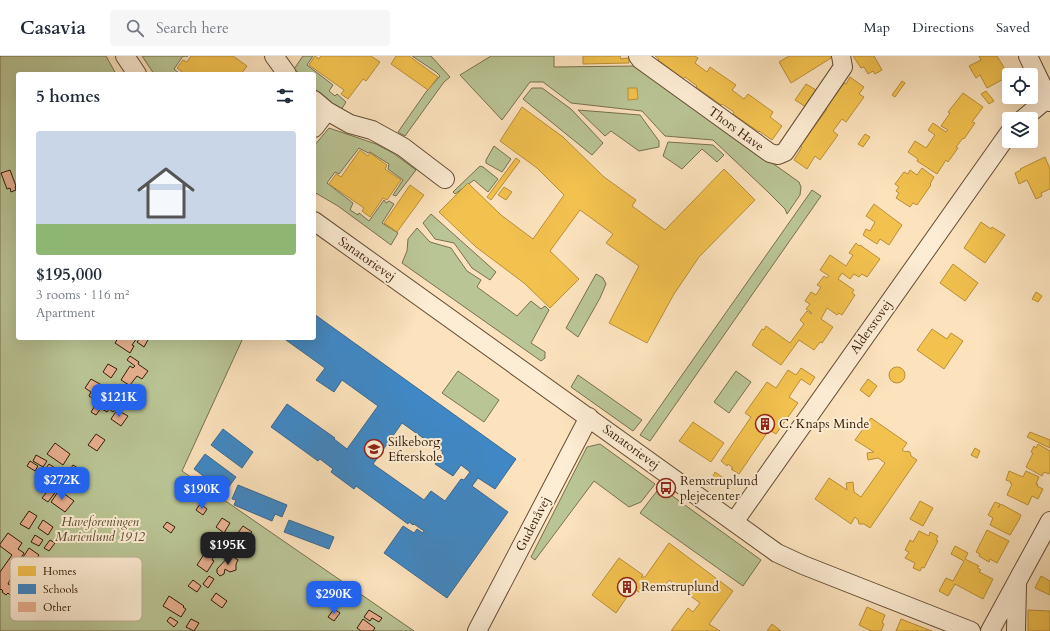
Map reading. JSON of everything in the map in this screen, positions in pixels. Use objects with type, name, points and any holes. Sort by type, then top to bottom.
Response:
[{"type":"street","points":[[125,56],[136,72]]},
{"type":"street","points":[[274,56],[286,72]]},
{"type":"street","name":"Thors Have","points":[[638,56],[641,60],[770,153],[778,155],[785,152],[843,67],[841,56]]},
{"type":"street","points":[[1028,56],[1049,100],[1033,112]]},
{"type":"street","points":[[316,120],[320,105],[350,124],[372,130],[402,147],[446,179]]},
{"type":"street","name":"Aldersrovej","points":[[734,522],[1002,143]]},
{"type":"street","name":"Sanatorievej","points":[[316,222],[777,553],[803,565],[971,631]]},
{"type":"street","name":"Gudenåvej","points":[[477,631],[589,417]]},
{"type":"street","points":[[990,631],[1050,521]]},
{"type":"street","points":[[1016,631],[1018,582]]},
{"type":"green space","name":"Haveforeningen Marienlund 1912","points":[[106,56],[115,72],[16,72],[16,340],[242,340],[182,471],[414,631],[0,631],[0,57]]},
{"type":"green space","points":[[142,56],[183,56],[174,69],[178,72],[153,72]]},
{"type":"green space","points":[[303,56],[313,56],[307,65],[333,85],[329,91],[335,96],[337,94],[346,102],[341,110],[316,90],[316,72],[298,72],[294,69]]},
{"type":"green space","points":[[412,56],[431,56],[450,77],[444,82],[405,136],[398,132],[426,92],[440,76]]},
{"type":"green space","points":[[491,56],[554,56],[554,67],[635,66],[799,182],[801,187],[800,195],[787,214],[785,209],[767,191],[713,140],[665,136],[642,111],[571,103],[543,82],[530,82],[502,120],[460,75]]},
{"type":"green space","points":[[532,88],[542,88],[571,109],[603,143],[592,155],[523,99]]},
{"type":"green space","points":[[578,110],[640,115],[659,141],[659,147],[639,151],[611,131],[605,136]]},
{"type":"green space","points":[[329,128],[376,144],[393,153],[416,170],[396,196],[393,195],[403,180],[388,169],[389,164],[370,152],[368,153],[359,148],[339,174],[335,172],[327,183],[353,203],[350,210],[358,215],[359,213],[369,221],[384,200],[386,203],[389,201],[394,204],[382,223],[398,233],[391,245],[338,206],[316,193],[316,144]]},
{"type":"green space","points":[[668,142],[713,145],[724,155],[717,162],[702,149],[682,169],[663,156]]},
{"type":"green space","points":[[494,146],[511,159],[502,172],[486,163],[486,160]]},
{"type":"green space","points":[[480,166],[498,179],[488,192],[474,180],[455,194],[453,192]]},
{"type":"green space","points":[[812,190],[821,196],[650,441],[640,435]]},
{"type":"green space","points":[[431,214],[496,272],[490,280],[472,268],[454,243],[435,239],[423,223]]},
{"type":"green space","points":[[417,228],[430,242],[451,248],[467,271],[481,280],[477,287],[517,316],[531,301],[541,309],[545,306],[549,310],[531,343],[545,352],[545,358],[541,361],[402,263],[407,251],[408,239]]},
{"type":"green space","points":[[596,274],[603,278],[606,284],[600,298],[578,337],[566,328]]},
{"type":"green space","points":[[458,371],[499,400],[484,422],[442,393]]},
{"type":"green space","points":[[736,371],[751,382],[729,413],[714,402]]},
{"type":"green space","points":[[578,375],[642,420],[633,431],[571,387]]},
{"type":"green space","points":[[600,444],[655,484],[641,502],[629,507],[594,481],[535,560],[531,557],[587,447]]},
{"type":"green space","points":[[660,487],[761,560],[743,586],[640,513]]},
{"type":"building: Homes","points":[[191,56],[233,56],[247,66],[242,72],[182,72],[177,68],[183,60],[187,62]]},
{"type":"building: Homes","points":[[315,56],[319,59],[321,56],[371,56],[380,62],[366,81],[363,79],[348,99],[341,94],[344,90],[309,65]]},
{"type":"building: Homes","points":[[396,56],[409,56],[438,77],[428,90],[391,64]]},
{"type":"building: Homes","points":[[583,56],[620,56],[621,59],[629,58],[629,63],[583,64]]},
{"type":"building: Homes","points":[[655,56],[695,56],[698,58],[695,63],[707,72],[710,67],[736,85],[732,90],[744,99],[748,94],[773,112],[770,117],[782,126],[772,140],[733,114],[734,112],[722,104],[721,105],[685,77],[683,79]]},
{"type":"building: Homes","points":[[789,56],[830,56],[831,58],[791,83],[779,62]]},
{"type":"building: Homes","points":[[853,56],[874,56],[882,70],[875,74],[873,71],[868,74],[864,67],[861,68]]},
{"type":"building: Homes","points":[[979,56],[997,56],[1004,68],[1002,68],[1002,80],[987,88],[980,75],[976,78],[969,66],[981,60]]},
{"type":"building: Homes","points":[[850,77],[864,87],[859,94],[864,97],[846,122],[842,119],[833,131],[838,135],[820,160],[815,156],[807,169],[794,160],[802,147],[800,146],[844,83],[846,84]]},
{"type":"building: Homes","points":[[902,81],[905,83],[895,97],[892,95]]},
{"type":"building: Homes","points":[[806,84],[816,90],[806,107],[795,100]]},
{"type":"building: Homes","points":[[628,88],[637,88],[638,99],[628,100]]},
{"type":"building: Homes","points":[[986,91],[994,101],[989,104],[981,94]]},
{"type":"building: Homes","points":[[963,93],[983,107],[972,122],[975,123],[964,139],[963,138],[956,147],[958,148],[948,162],[946,160],[937,174],[917,161],[918,159],[908,152],[915,141],[926,148],[935,135],[928,130],[933,123],[946,132],[948,130],[941,126],[950,113],[948,112]]},
{"type":"building: Homes","points":[[522,107],[563,137],[604,177],[636,200],[632,206],[665,230],[724,169],[755,200],[699,257],[674,294],[647,343],[609,323],[639,266],[606,243],[613,234],[580,210],[550,251],[579,279],[550,308],[524,283],[476,247],[439,212],[468,183],[501,215],[533,239],[564,195],[537,168],[500,141]]},
{"type":"building: Homes","points":[[865,134],[870,137],[863,147],[858,144]]},
{"type":"building: Homes","points":[[360,150],[368,156],[370,153],[387,165],[385,169],[401,180],[387,200],[383,198],[370,217],[362,211],[364,208],[329,184],[336,174],[341,177]]},
{"type":"building: Homes","points":[[1045,157],[1050,169],[1050,189],[1041,193],[1042,196],[1036,199],[1027,180],[1019,184],[1015,173]]},
{"type":"building: Homes","points":[[516,158],[520,161],[491,200],[487,197]]},
{"type":"building: Homes","points":[[922,168],[934,177],[930,184],[931,185],[917,205],[913,203],[910,207],[896,198],[899,193],[896,191],[899,187],[895,184],[904,172],[908,174],[910,170],[917,175]]},
{"type":"building: Homes","points":[[410,185],[424,195],[397,232],[384,223]]},
{"type":"building: Homes","points":[[504,187],[512,192],[506,200],[498,195]]},
{"type":"building: Homes","points":[[874,204],[902,225],[889,245],[880,239],[877,244],[863,235],[866,229],[870,231],[875,222],[866,216]]},
{"type":"building: Homes","points":[[981,222],[991,229],[992,227],[1005,235],[985,263],[964,248]]},
{"type":"building: Homes","points":[[856,243],[880,259],[867,277],[862,274],[859,277],[854,274],[850,279],[842,273],[838,279],[854,290],[852,293],[855,295],[842,315],[839,313],[837,315],[827,308],[821,319],[833,327],[822,343],[820,342],[814,350],[799,340],[781,365],[752,345],[762,329],[764,330],[766,326],[790,343],[804,324],[800,320],[807,311],[811,314],[812,313],[806,309],[810,304],[805,301],[811,292],[816,295],[821,287],[817,285],[824,276],[827,278],[829,276],[820,270],[830,255],[846,266],[853,255],[849,253]]},
{"type":"building: Homes","points":[[953,264],[978,283],[965,301],[940,283]]},
{"type":"building: Homes","points":[[1036,292],[1042,296],[1038,302],[1032,299]]},
{"type":"building: Homes","points":[[932,329],[947,339],[951,333],[963,341],[944,369],[917,350]]},
{"type":"building: Homes","points":[[897,367],[904,372],[905,375],[900,382],[897,383],[890,378],[889,375],[894,368]]},
{"type":"building: Homes","name":"C. Knaps Minde","points":[[801,368],[815,377],[810,385],[801,379],[789,397],[798,403],[776,434],[769,430],[739,474],[731,469],[733,468],[728,464],[727,466],[721,461],[751,417],[745,413],[767,382],[776,388],[788,370],[796,375]]},
{"type":"building: Homes","points":[[868,379],[877,386],[869,397],[860,390]]},
{"type":"building: Homes","points":[[871,418],[907,443],[902,450],[910,452],[911,456],[917,460],[870,528],[864,524],[859,524],[855,517],[851,524],[815,499],[829,478],[847,490],[846,483],[853,482],[854,492],[861,497],[885,463],[878,458],[868,460],[867,453],[874,452],[855,440]]},
{"type":"building: Homes","points":[[693,422],[724,443],[711,462],[679,441]]},
{"type":"building: Homes","points":[[1030,432],[1050,440],[1050,448],[1027,437]]},
{"type":"building: Homes","points":[[1038,444],[1050,451],[1050,472],[1049,474],[1044,472],[1042,476],[1026,467],[1033,453],[1031,452],[1034,446],[1036,448]]},
{"type":"building: Homes","points":[[975,448],[980,451],[977,458],[971,455]]},
{"type":"building: Homes","points":[[1009,471],[1023,477],[1026,471],[1039,477],[1036,484],[1043,489],[1038,499],[1032,496],[1028,505],[1007,495],[1012,484],[1006,480]]},
{"type":"building: Homes","points":[[715,472],[732,484],[728,489],[712,478]]},
{"type":"building: Homes","points":[[920,501],[933,508],[923,526],[910,519]]},
{"type":"building: Homes","points":[[995,502],[1000,504],[998,508],[1001,504],[1021,515],[1010,535],[990,525],[993,518],[988,515]]},
{"type":"building: Homes","points":[[987,530],[1009,541],[997,563],[990,559],[989,562],[979,556],[980,554],[976,552]]},
{"type":"building: Homes","points":[[919,531],[929,536],[930,532],[938,536],[936,540],[938,541],[924,568],[922,567],[920,571],[913,568],[915,563],[905,558],[909,552],[905,550],[910,540],[913,542]]},
{"type":"building: Homes","name":"Remstruplund","points":[[669,543],[733,591],[709,624],[720,631],[671,631],[688,608],[693,612],[700,603],[669,580],[662,589],[657,585],[653,590],[639,592],[633,588],[616,613],[592,595],[619,558],[643,575],[641,577],[645,577]]},
{"type":"building: Homes","points":[[955,546],[968,553],[965,559],[979,566],[977,568],[981,570],[979,572],[993,579],[983,599],[955,584],[948,596],[939,591],[946,578],[953,581],[964,561],[951,554]]},
{"type":"building: Homes","points":[[1041,576],[1050,581],[1050,595],[1035,588]]},
{"type":"building: Homes","points":[[867,607],[885,615],[882,623],[884,624],[881,631],[871,631],[859,625]]},
{"type":"building: Homes","points":[[1028,610],[1050,611],[1050,631],[1028,631]]},
{"type":"building: Homes","points":[[901,619],[929,630],[932,631],[896,631]]},
{"type":"building: Homes","points":[[772,624],[781,631],[767,631]]},
{"type":"building: Schools","points":[[316,315],[516,459],[495,489],[478,478],[472,486],[508,512],[447,598],[384,553],[403,526],[414,533],[417,529],[423,533],[424,531],[414,524],[413,525],[409,522],[408,524],[356,486],[354,489],[331,472],[333,469],[320,459],[318,461],[271,427],[287,404],[335,438],[334,439],[347,449],[378,406],[342,380],[334,392],[316,380],[325,368],[286,340],[316,340]],"holes":[[[402,423],[443,452],[435,464],[453,476],[461,465],[470,472],[464,480],[461,479],[445,501],[431,491],[424,500],[373,464]]]},
{"type":"building: Schools","points":[[223,429],[253,452],[242,468],[211,445]]},
{"type":"building: Schools","points":[[205,454],[236,477],[225,492],[194,469]]},
{"type":"building: Schools","points":[[238,485],[287,505],[282,517],[275,514],[272,521],[234,505],[236,500],[232,499]]},
{"type":"building: Schools","points":[[289,520],[334,537],[329,549],[284,532]]},
{"type":"building: Other","points":[[10,170],[16,186],[16,190],[11,192],[10,188],[7,189],[1,173]]},
{"type":"building: Other","points":[[117,340],[136,340],[132,345],[134,346],[130,353],[115,343]]},
{"type":"building: Other","points":[[138,340],[148,340],[144,347],[137,342]]},
{"type":"building: Other","points":[[130,356],[148,371],[142,379],[137,376],[130,385],[138,390],[134,395],[126,390],[129,385],[121,380],[130,366],[133,368],[135,366],[127,360]]},
{"type":"building: Other","points":[[108,364],[117,369],[111,378],[103,372]]},
{"type":"building: Other","points":[[91,379],[107,388],[99,402],[89,396],[91,392],[85,388]]},
{"type":"building: Other","points":[[109,400],[118,406],[113,412],[109,409],[107,412],[102,409]]},
{"type":"building: Other","points":[[96,404],[101,408],[96,415],[91,412]]},
{"type":"building: Other","points":[[117,410],[128,416],[121,426],[111,419]]},
{"type":"building: Other","points":[[96,434],[105,440],[97,451],[88,445]]},
{"type":"building: Other","points":[[55,443],[70,454],[63,465],[47,454]]},
{"type":"building: Other","points":[[36,455],[47,461],[43,467],[33,461]]},
{"type":"building: Other","points":[[30,461],[38,466],[35,471],[27,466]]},
{"type":"building: Other","points":[[49,464],[66,475],[62,481],[58,479],[63,482],[48,502],[42,498],[51,487],[47,484],[52,478],[43,472]]},
{"type":"building: Other","points":[[73,465],[81,470],[75,479],[67,474]]},
{"type":"building: Other","points":[[60,489],[74,501],[65,512],[51,502]]},
{"type":"building: Other","points":[[200,504],[207,509],[203,515],[196,510]]},
{"type":"building: Other","points":[[29,511],[37,516],[29,529],[20,524]]},
{"type":"building: Other","points":[[222,518],[230,523],[224,533],[216,527]]},
{"type":"building: Other","points":[[43,520],[53,527],[48,535],[38,528]]},
{"type":"building: Other","points":[[167,522],[175,527],[171,533],[163,527]]},
{"type":"building: Other","points":[[243,526],[252,532],[238,551],[229,545]]},
{"type":"building: Other","points":[[8,533],[22,543],[18,549],[24,553],[21,557],[11,557],[12,555],[0,546]]},
{"type":"building: Other","points":[[35,535],[43,540],[39,546],[31,542]]},
{"type":"building: Other","points":[[50,540],[55,543],[49,551],[44,548]]},
{"type":"building: Other","points":[[210,545],[216,549],[213,553],[215,554],[212,560],[214,561],[207,572],[197,565]]},
{"type":"building: Other","points":[[29,548],[39,555],[38,557],[23,557]]},
{"type":"building: Other","points":[[230,555],[238,560],[236,570],[230,572],[225,569],[224,574],[220,576],[217,573],[217,569]]},
{"type":"building: Other","points":[[10,558],[10,580],[8,584],[10,585],[10,595],[8,593],[6,595],[1,589],[0,590],[0,572]]},
{"type":"building: Other","points":[[209,576],[214,579],[208,588],[203,584]]},
{"type":"building: Other","points":[[193,580],[201,586],[197,592],[188,586]]},
{"type":"building: Other","points":[[216,593],[227,601],[222,608],[211,600]]},
{"type":"building: Other","points":[[169,596],[186,609],[181,617],[163,606]]},
{"type":"building: Other","points":[[334,609],[340,613],[334,621],[328,617]]},
{"type":"building: Other","points":[[369,610],[382,618],[379,622],[372,618],[370,621],[364,617]]},
{"type":"building: Other","points":[[170,617],[178,622],[174,627],[167,621]]},
{"type":"building: Other","points":[[191,619],[199,623],[194,631],[186,627]]},
{"type":"building: Other","points":[[363,619],[375,628],[373,631],[361,631],[357,628]]},
{"type":"place","name":"C. Knaps Minde","points":[[765,424]]},
{"type":"place","name":"Silkeborg Efterskole","points":[[374,449]]},
{"type":"place","name":"Remstruplund plejecenter","points":[[666,488]]},
{"type":"place","name":"Remstruplund","points":[[627,587]]}]
